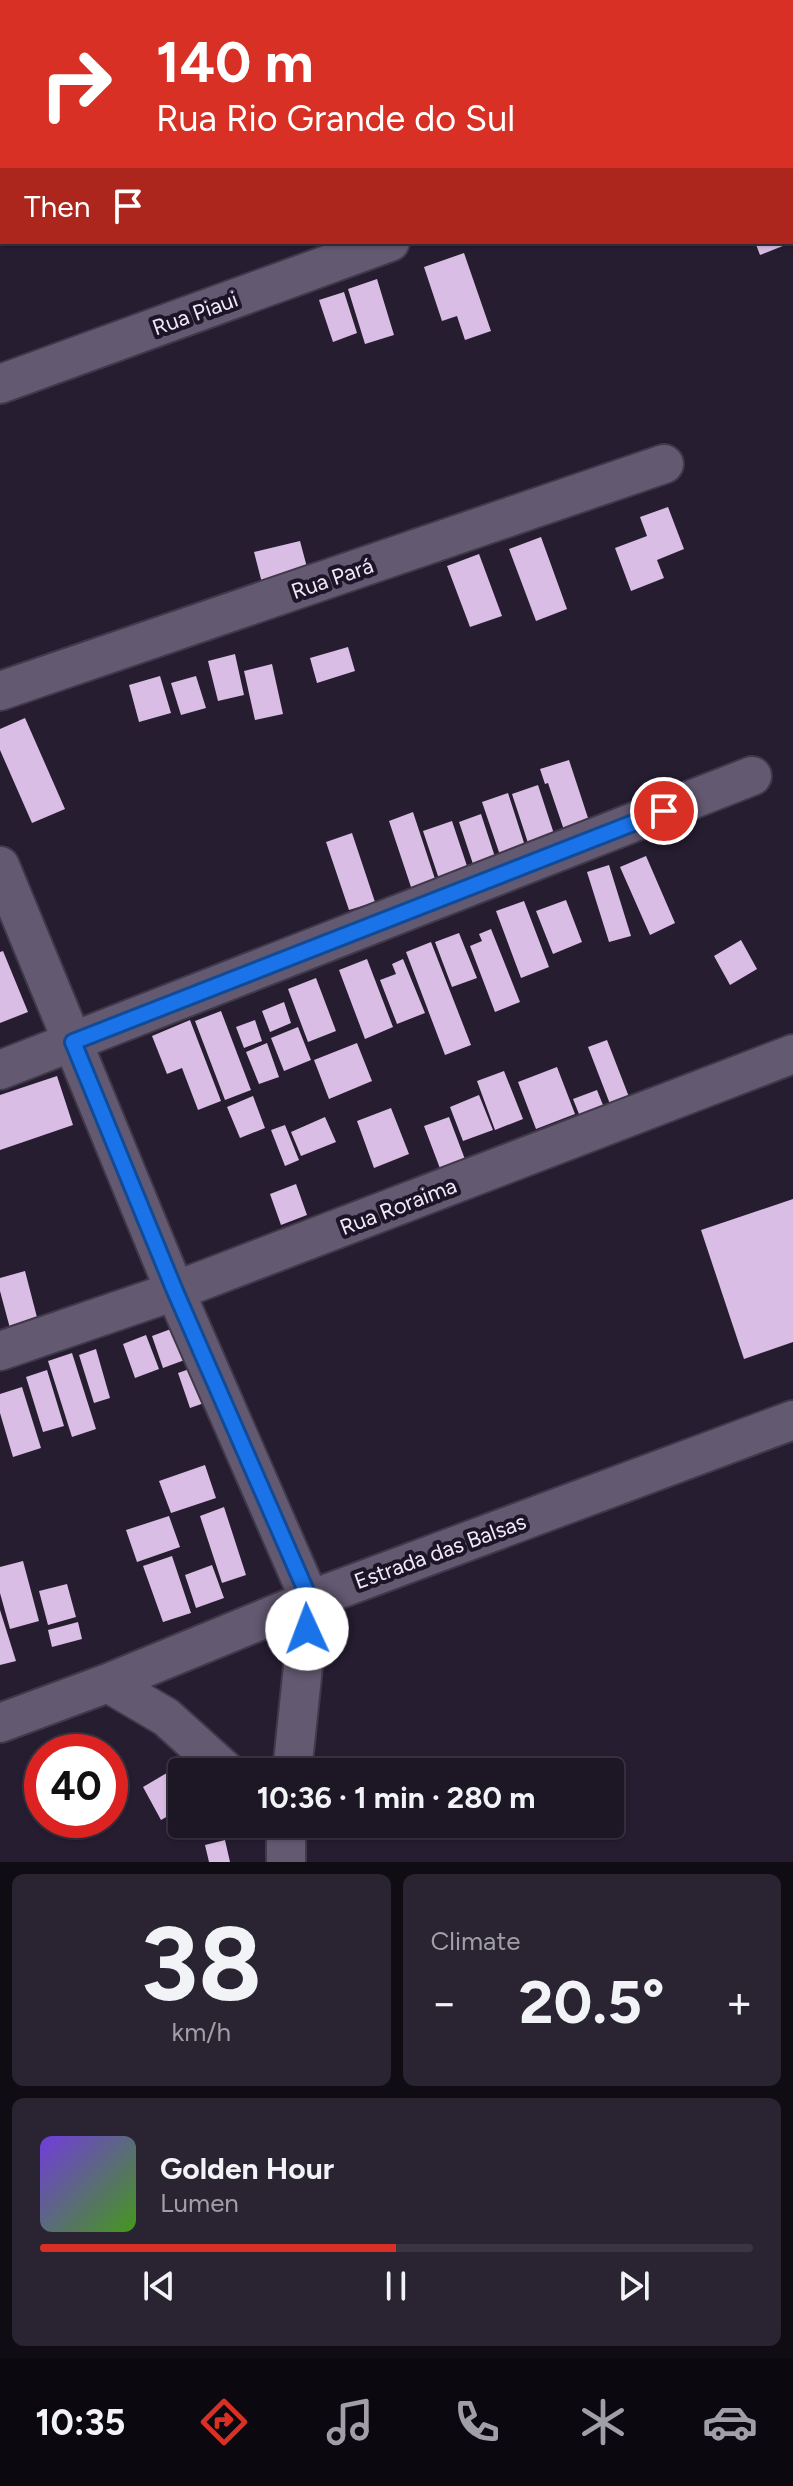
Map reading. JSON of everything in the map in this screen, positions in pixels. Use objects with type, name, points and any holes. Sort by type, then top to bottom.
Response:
[{"type":"street","name":"Rua Piaui","points":[[0,384],[385,244]]},
{"type":"street","name":"Rua Pará","points":[[0,691],[664,464]]},
{"type":"street","points":[[0,1070],[752,776]]},
{"type":"street","points":[[0,866],[175,1291],[310,1600],[293,1758]]},
{"type":"street","name":"Rua Roraima","points":[[0,1351],[175,1291],[793,1054]]},
{"type":"street","name":"Estrada das Balsas","points":[[0,1723],[108,1683],[310,1600],[793,1420]]},
{"type":"street","points":[[108,1683],[166,1717],[211,1758]]},
{"type":"building","points":[[756,244],[788,244],[760,255]]},
{"type":"building","points":[[464,253],[491,331],[465,340],[457,316],[442,321],[424,267]]},
{"type":"building","points":[[377,279],[394,335],[365,344],[348,289]]},
{"type":"building","points":[[344,292],[357,333],[333,342],[319,300]]},
{"type":"building","points":[[668,507],[684,549],[657,560],[664,578],[631,591],[615,548],[647,536],[640,517]]},
{"type":"building","points":[[541,537],[567,609],[536,621],[509,549]]},
{"type":"building","points":[[300,541],[308,571],[262,583],[254,552]]},
{"type":"building","points":[[479,554],[502,616],[470,627],[447,566]]},
{"type":"building","points":[[348,647],[355,671],[317,683],[310,658]]},
{"type":"building","points":[[235,654],[244,695],[218,701],[208,661]]},
{"type":"building","points":[[272,664],[283,714],[255,720],[244,671]]},
{"type":"building","points":[[160,676],[171,713],[139,722],[129,685]]},
{"type":"building","points":[[196,676],[206,708],[181,715],[171,683]]},
{"type":"building","points":[[25,718],[65,809],[32,823],[0,750],[0,729]]},
{"type":"building","points":[[569,760],[590,824],[565,833],[540,769]]},
{"type":"building","points":[[538,785],[555,837],[529,846],[512,794]]},
{"type":"building","points":[[508,793],[526,849],[501,858],[482,802]]},
{"type":"building","points":[[413,812],[436,882],[412,890],[389,821]]},
{"type":"building","points":[[481,814],[496,860],[474,867],[459,822]]},
{"type":"building","points":[[452,821],[468,869],[439,879],[423,831]]},
{"type":"building","points":[[352,833],[375,902],[349,910],[326,842]]},
{"type":"building","points":[[646,856],[675,923],[650,935],[620,867]]},
{"type":"building","points":[[609,865],[631,936],[609,942],[587,872]]},
{"type":"building","points":[[566,900],[582,942],[553,954],[536,911]]},
{"type":"building","points":[[524,901],[549,967],[521,978],[496,911]]},
{"type":"building","points":[[491,929],[520,1002],[495,1012],[470,946],[482,941],[479,934]]},
{"type":"building","points":[[459,933],[477,978],[452,987],[435,942]]},
{"type":"building","points":[[741,940],[757,969],[730,985],[714,956]]},
{"type":"building","points":[[431,942],[471,1045],[445,1055],[406,952]]},
{"type":"building","points":[[3,951],[28,1012],[0,1023],[0,952]]},
{"type":"building","points":[[367,959],[393,1027],[365,1039],[339,970]]},
{"type":"building","points":[[403,959],[425,1013],[397,1024],[380,980],[396,974],[392,964]]},
{"type":"building","points":[[316,978],[336,1031],[308,1042],[288,989]]},
{"type":"building","points":[[284,1002],[291,1023],[270,1032],[262,1011]]},
{"type":"building","points":[[221,1011],[251,1090],[225,1100],[195,1021]]},
{"type":"building","points":[[190,1020],[221,1101],[198,1110],[182,1068],[167,1074],[152,1036]]},
{"type":"building","points":[[255,1020],[262,1041],[244,1048],[236,1027]]},
{"type":"building","points":[[298,1027],[311,1060],[284,1071],[271,1038]]},
{"type":"building","points":[[607,1040],[629,1097],[610,1104],[588,1047]]},
{"type":"building","points":[[267,1043],[279,1077],[259,1084],[246,1052]]},
{"type":"building","points":[[357,1043],[372,1081],[329,1099],[314,1060]]},
{"type":"building","points":[[557,1067],[575,1114],[536,1129],[518,1082]]},
{"type":"building","points":[[504,1071],[523,1119],[495,1130],[477,1081]]},
{"type":"building","points":[[57,1076],[73,1125],[0,1150],[0,1095]]},
{"type":"building","points":[[597,1090],[607,1115],[583,1124],[573,1099]]},
{"type":"building","points":[[479,1095],[493,1130],[463,1141],[450,1107]]},
{"type":"building","points":[[253,1096],[265,1128],[240,1138],[227,1107]]},
{"type":"building","points":[[391,1108],[409,1154],[374,1168],[357,1121]]},
{"type":"building","points":[[325,1117],[336,1142],[301,1156],[291,1132]]},
{"type":"building","points":[[449,1117],[466,1162],[441,1171],[424,1126]]},
{"type":"building","points":[[285,1125],[299,1160],[285,1166],[271,1130]]},
{"type":"building","points":[[296,1184],[307,1215],[281,1225],[270,1194]]},
{"type":"building","points":[[793,1199],[793,1342],[744,1359],[701,1230]]},
{"type":"building","points":[[25,1271],[39,1325],[11,1332],[0,1291],[0,1278]]},
{"type":"building","points":[[179,1326],[190,1358],[163,1368],[152,1336]]},
{"type":"building","points":[[146,1335],[159,1369],[135,1378],[123,1344]]},
{"type":"building","points":[[96,1349],[110,1398],[94,1403],[79,1355]]},
{"type":"building","points":[[72,1353],[96,1429],[72,1437],[48,1361]]},
{"type":"building","points":[[195,1367],[207,1402],[190,1408],[178,1373]]},
{"type":"building","points":[[47,1370],[64,1426],[43,1432],[26,1377]]},
{"type":"building","points":[[22,1387],[41,1448],[13,1457],[0,1413],[0,1394]]},
{"type":"building","points":[[205,1465],[216,1498],[171,1513],[159,1481]]},
{"type":"building","points":[[224,1507],[246,1575],[222,1583],[200,1516]]},
{"type":"building","points":[[169,1516],[180,1547],[137,1562],[126,1530]]},
{"type":"building","points":[[172,1556],[191,1613],[163,1622],[143,1566]]},
{"type":"building","points":[[23,1561],[39,1621],[10,1629],[0,1593],[0,1567]]},
{"type":"building","points":[[212,1565],[224,1598],[196,1608],[185,1575]]},
{"type":"building","points":[[67,1584],[76,1617],[48,1625],[39,1591]]},
{"type":"building","points":[[0,1610],[16,1661],[0,1665]]},
{"type":"building","points":[[78,1622],[82,1639],[52,1647],[48,1630]]},
{"type":"building","points":[[168,1772],[168,1816],[161,1820],[143,1787]]},
{"type":"building","points":[[225,1840],[230,1862],[209,1862],[205,1845]]},
{"type":"route","points":[[307,1629],[310,1600],[175,1291],[73,1042],[664,811]]}]
